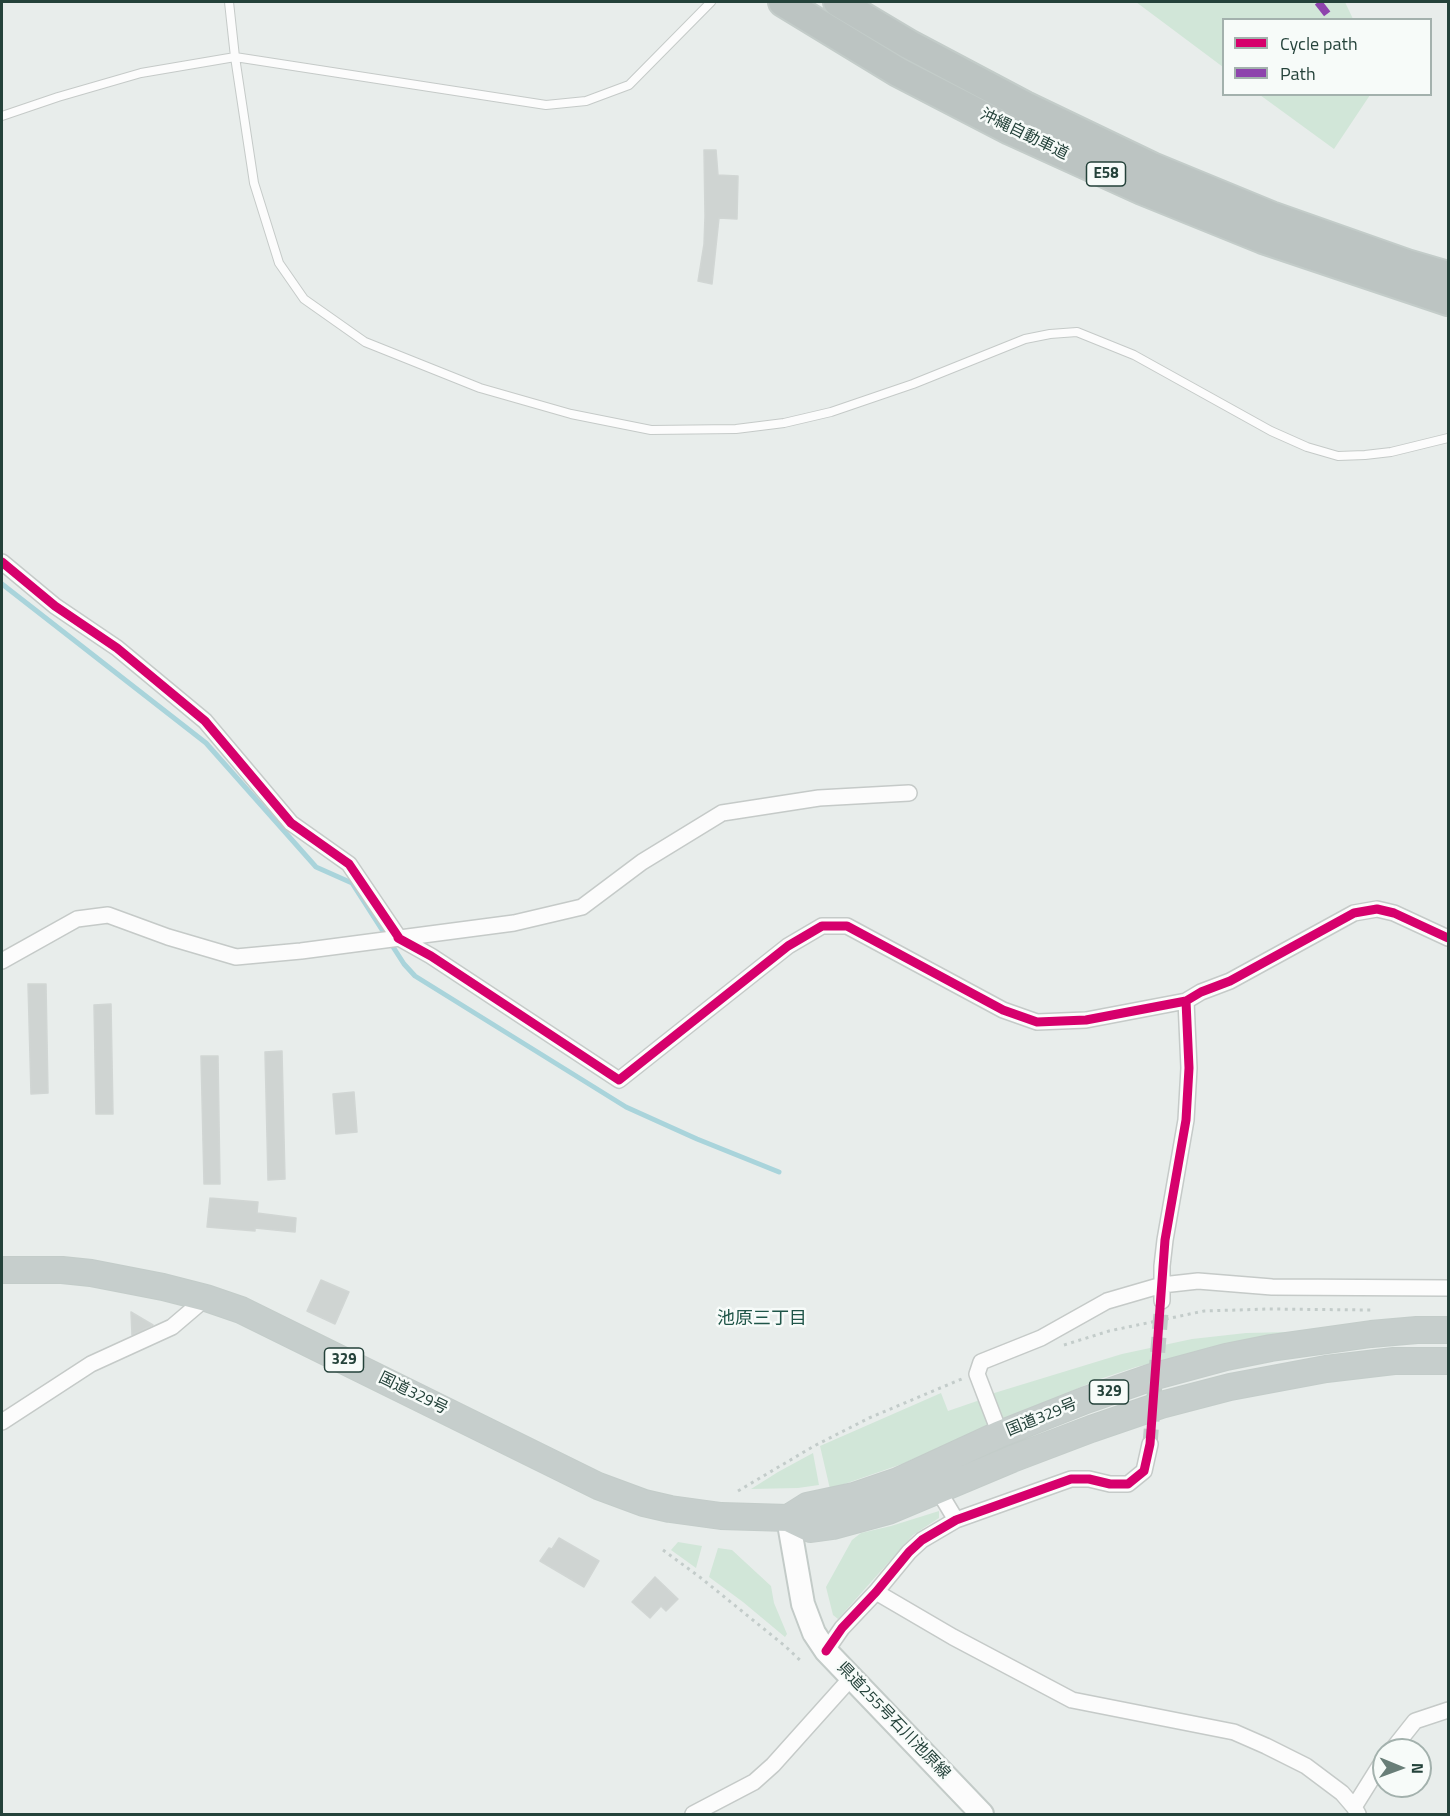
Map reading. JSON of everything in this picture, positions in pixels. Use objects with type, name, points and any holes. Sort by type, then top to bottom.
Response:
[{"type":"highway","name":"沖縄自動車道","points":[[783,2],[898,72],[1010,130],[1142,190],[1263,239],[1449,301]]},
{"type":"highway","name":"沖縄自動車道","points":[[838,2],[952,68],[1152,167],[1271,216],[1449,276]]},
{"type":"highway","name":"国道329号","points":[[2,1270],[62,1270],[163,1287],[206,1298],[241,1310],[598,1486],[644,1503],[696,1514],[744,1518],[788,1518],[811,1529],[833,1526],[888,1510],[1091,1429],[1230,1387],[1271,1378],[1394,1361],[1449,1361]]},
{"type":"highway","name":"国道329号","points":[[788,1518],[807,1506],[854,1496],[898,1481],[1000,1434],[1141,1381],[1226,1357],[1271,1348],[1371,1334],[1449,1330]]},
{"type":"main road","name":"県道255号石川池原線","points":[[788,1518],[803,1604],[814,1633],[826,1651],[982,1815]]},
{"type":"street","points":[[2,562],[55,606],[117,648],[204,721],[291,823],[349,864],[398,938],[431,956],[619,1080],[788,946],[822,926],[847,926],[1003,1010],[1036,1022],[1086,1020],[1186,1001],[1201,992],[1230,981],[1354,913],[1377,909],[1394,913],[1449,938]]},
{"type":"street","points":[[2,961],[77,919],[108,915],[168,937],[236,957],[301,951],[514,923],[582,907],[642,862],[722,813],[819,798],[909,793]]},
{"type":"street","points":[[1162,1301],[1165,1240],[1186,1120],[1190,1068],[1186,1001]]},
{"type":"street","points":[[1000,1434],[977,1374],[981,1362],[1041,1338],[1107,1300],[1162,1285],[1198,1281],[1272,1287],[1449,1288]]},
{"type":"street","points":[[2,1422],[91,1364],[172,1327],[206,1298]]},
{"type":"street","points":[[826,1651],[842,1628],[922,1540],[956,1520],[1071,1479],[1128,1484],[1144,1471],[1150,1444]]},
{"type":"street","points":[[938,1490],[956,1520]]},
{"type":"street","points":[[876,1592],[953,1637],[1072,1700],[1234,1732],[1266,1746],[1306,1766],[1342,1794],[1356,1811],[1372,1781]]},
{"type":"street","points":[[693,1815],[754,1782],[773,1765],[851,1678]]},
{"type":"street","points":[[1402,1738],[1415,1721],[1449,1710]]},
{"type":"lane","points":[[229,2],[254,183],[279,263],[304,299],[365,342],[480,388],[572,414],[651,430],[736,429],[784,423],[831,412],[913,384],[1026,339],[1077,332],[1134,354],[1271,431],[1338,456],[1391,452],[1449,438]]},
{"type":"lane","points":[[2,116],[141,73],[235,57],[546,105],[586,101],[629,85],[711,2]]},
{"type":"path","points":[[1054,1348],[1108,1331],[1204,1311],[1371,1310]]},
{"type":"path","points":[[738,1491],[814,1446],[869,1418],[977,1374]]},
{"type":"path","points":[[663,1550],[718,1591],[802,1662]]},
{"type":"green space","points":[[1136,2],[1345,2],[1353,18],[1222,18],[1222,66]]},
{"type":"green space","points":[[1261,96],[1369,96],[1334,149]]},
{"type":"green space","points":[[1292,1332],[1233,1343],[1136,1367],[1097,1380],[1001,1422],[991,1394],[1122,1354],[1192,1339],[1246,1333]]},
{"type":"green space","points":[[941,1393],[948,1411],[980,1400],[989,1425],[902,1464],[830,1489],[820,1446]]},
{"type":"green space","points":[[813,1453],[819,1485],[751,1489],[778,1472]]},
{"type":"green space","points":[[939,1511],[939,1518],[913,1535],[838,1619],[833,1615],[826,1587],[852,1540],[861,1533]]},
{"type":"green space","points":[[678,1542],[702,1546],[696,1568],[671,1550]]},
{"type":"green space","points":[[718,1548],[732,1550],[771,1586],[774,1603],[787,1634],[785,1637],[709,1577]]},
{"type":"building","points":[[704,150],[716,150],[718,175],[738,176],[737,219],[719,218],[712,284],[698,281],[704,244]]},
{"type":"building","points":[[28,984],[46,984],[48,1093],[31,1094]]},
{"type":"building","points":[[111,1004],[113,1114],[96,1114],[94,1005]]},
{"type":"building","points":[[282,1051],[285,1179],[268,1180],[265,1052]]},
{"type":"building","points":[[201,1056],[218,1056],[220,1184],[204,1184]]},
{"type":"building","points":[[354,1092],[357,1132],[336,1134],[333,1094]]},
{"type":"building","points":[[210,1198],[258,1202],[257,1213],[296,1218],[295,1232],[207,1227]]},
{"type":"building","points":[[321,1280],[349,1292],[335,1324],[307,1311]]},
{"type":"building","points":[[131,1312],[153,1325],[132,1335]]},
{"type":"building","points":[[559,1538],[599,1561],[584,1587],[540,1561]]},
{"type":"building","points":[[655,1577],[678,1599],[666,1611],[661,1606],[650,1618],[632,1602]]},
{"type":"waterway","points":[[2,584],[206,743],[316,867],[352,883],[404,964],[415,976],[626,1107],[779,1172]]},
{"type":"tunnel","points":[[1150,1444],[1162,1301]]},
{"type":"marked path","points":[[1318,2],[1330,18]]},
{"type":"cycle path","points":[[2,562],[55,606],[117,648],[205,721],[291,823],[349,864],[399,938]]},
{"type":"cycle path","points":[[398,938],[431,956],[619,1080],[788,946],[822,926],[847,926],[1003,1010],[1037,1022],[1086,1020],[1186,1001],[1201,992],[1230,981],[1354,913],[1377,909],[1394,913],[1448,938]]},
{"type":"cycle path","points":[[826,1651],[842,1628],[909,1552],[922,1540],[956,1520],[1071,1479],[1128,1484],[1144,1471],[1150,1444],[1165,1240],[1186,1120],[1189,1068],[1186,1001]]},
{"type":"district","name":"池原三丁目","points":[[762,1320]]}]
